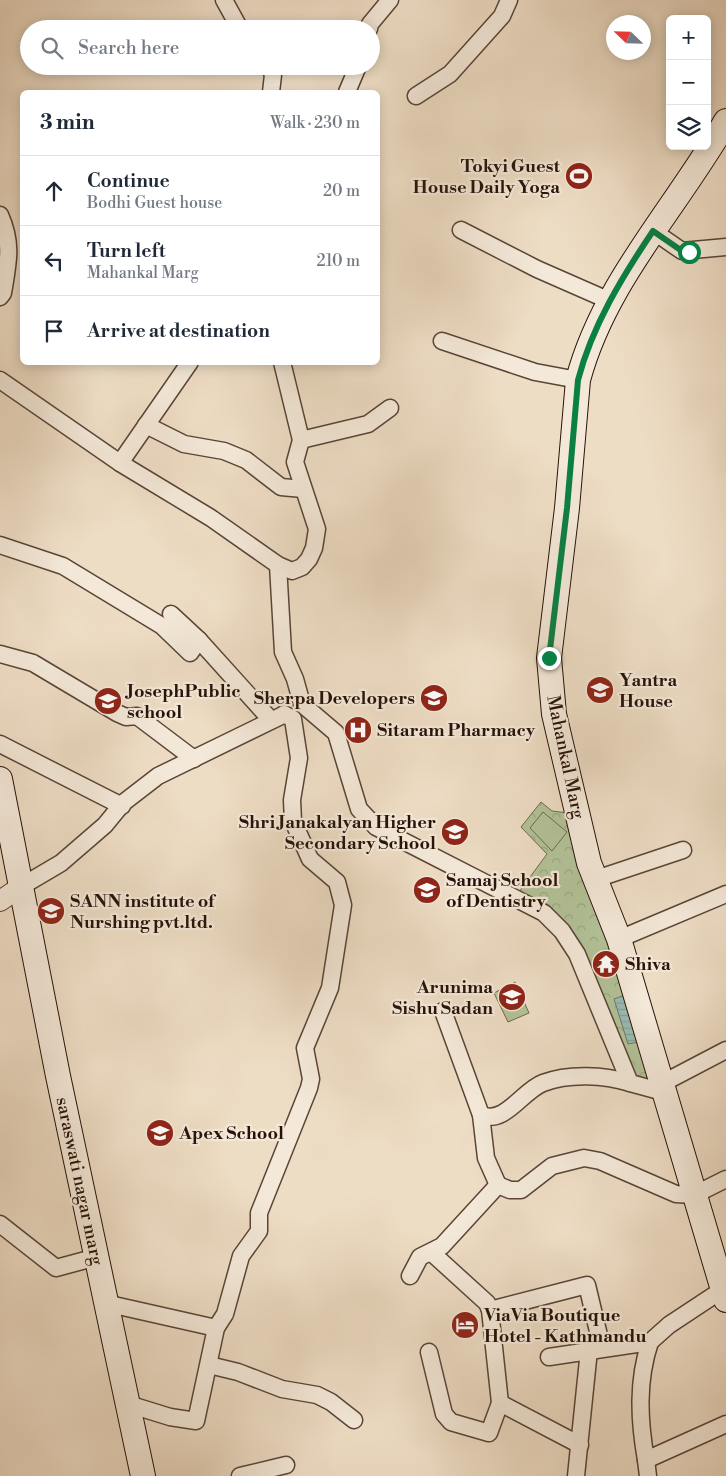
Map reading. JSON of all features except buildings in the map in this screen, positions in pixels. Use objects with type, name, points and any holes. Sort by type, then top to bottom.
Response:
[{"type":"main road","name":"Mahankal Marg","points":[[725,1295],[694,1195],[665,1088],[595,868],[554,714],[549,658],[567,508],[578,380],[583,359],[610,301],[653,231],[706,156],[726,121]]},
{"type":"main road","name":"saraswati nagar marg","points":[[0,779],[58,1076],[143,1476]]},
{"type":"street","points":[[224,0],[235,20]]},
{"type":"street","points":[[373,20],[390,0]]},
{"type":"street","points":[[416,96],[450,74],[502,16],[509,0]]},
{"type":"street","points":[[271,90],[273,75]]},
{"type":"street","points":[[347,90],[354,75]]},
{"type":"street","points":[[0,215],[9,241],[9,256],[3,293],[0,297]]},
{"type":"street","points":[[461,230],[537,269],[610,301]]},
{"type":"street","points":[[653,231],[682,251],[726,248]]},
{"type":"street","points":[[442,340],[535,372],[578,380]]},
{"type":"street","points":[[120,463],[188,365]]},
{"type":"street","points":[[0,380],[120,463],[211,518],[278,565],[292,571],[302,568],[314,548],[317,529],[296,462],[302,440],[283,365]]},
{"type":"street","points":[[302,440],[368,424],[390,408]]},
{"type":"street","points":[[146,426],[184,444],[224,451],[246,460],[281,487],[303,489]]},
{"type":"street","points":[[0,545],[63,566],[162,626],[190,653],[199,640]]},
{"type":"street","points":[[278,565],[284,652],[296,679],[302,704],[336,733],[359,809],[376,828],[544,913],[562,931],[576,954],[630,1083]]},
{"type":"street","points":[[128,1404],[170,1417],[196,1422],[216,1328],[225,1314],[240,1256],[259,1231],[259,1213],[309,1088],[311,1080],[305,1048],[330,988],[343,905],[336,882],[310,859],[293,821],[292,800],[298,758],[297,736],[293,719],[278,717],[171,614]]},
{"type":"street","points":[[0,654],[33,663],[117,713],[126,717],[137,716],[194,759]]},
{"type":"street","points":[[0,901],[61,863],[105,825],[122,806],[158,776],[302,704]]},
{"type":"street","points":[[0,744],[122,806]]},
{"type":"street","points":[[595,868],[683,850]]},
{"type":"street","points":[[619,939],[726,894]]},
{"type":"street","points":[[443,1011],[481,1115],[486,1158],[498,1185],[510,1190],[521,1190],[552,1166],[584,1158],[600,1161],[676,1194],[694,1195],[726,1179]]},
{"type":"street","points":[[481,1115],[489,1117],[508,1111],[528,1091],[559,1078],[612,1078],[630,1083],[665,1088],[726,1050]]},
{"type":"street","points":[[410,1276],[420,1257],[432,1253],[442,1246],[498,1185]]},
{"type":"street","points":[[0,1224],[56,1268],[97,1257]]},
{"type":"street","points":[[429,1352],[444,1414],[451,1422],[488,1433],[500,1402],[488,1303],[432,1253]]},
{"type":"street","points":[[490,1310],[587,1285],[596,1349],[576,1476]]},
{"type":"street","points":[[725,1295],[669,1325],[650,1342],[645,1356],[640,1406],[647,1468],[726,1424]]},
{"type":"street","points":[[105,1304],[216,1328]]},
{"type":"street","points":[[548,1357],[650,1342]]},
{"type":"street","points":[[209,1365],[238,1372],[282,1389],[317,1395],[331,1402],[354,1420]]},
{"type":"street","points":[[500,1402],[580,1445]]},
{"type":"street","points":[[240,1476],[286,1464]]},
{"type":"green space","points":[[541,802],[552,811],[576,814],[663,1090],[633,1084],[578,951],[516,896],[547,854],[521,827]]},
{"type":"green space","points":[[543,812],[567,832],[552,851],[530,828]]},
{"type":"green space","points":[[515,982],[529,1013],[508,1022],[494,993]]},
{"type":"water","points":[[625,995],[639,1042],[628,1044],[614,999]]},
{"type":"place","name":"Tokyi Guest House Daily Yoga","points":[[579,176]]},
{"type":"place","name":"Yantra House","points":[[600,690]]},
{"type":"place","name":"Sherpa Developers","points":[[434,698]]},
{"type":"place","name":"JosephPublic school","points":[[108,701]]},
{"type":"place","name":"Sitaram Pharmacy","points":[[358,730]]},
{"type":"place","name":"Shri Janakalyan Higher Secondary School","points":[[455,832]]},
{"type":"place","name":"Samaj School of Dentistry","points":[[427,890]]},
{"type":"place","name":"SANN institute of Nurshing pvt.ltd.","points":[[51,911]]},
{"type":"place","name":"Shiva","points":[[606,964]]},
{"type":"place","name":"Arunima Sishu Sadan","points":[[512,997]]},
{"type":"place","name":"Apex School","points":[[160,1133]]},
{"type":"place","name":"ViaVia Boutique Hotel - Kathmandu","points":[[465,1325]]},
{"type":"route","points":[[549,658],[567,508],[578,380],[583,359],[610,301],[653,231],[682,251],[689,252]]}]
